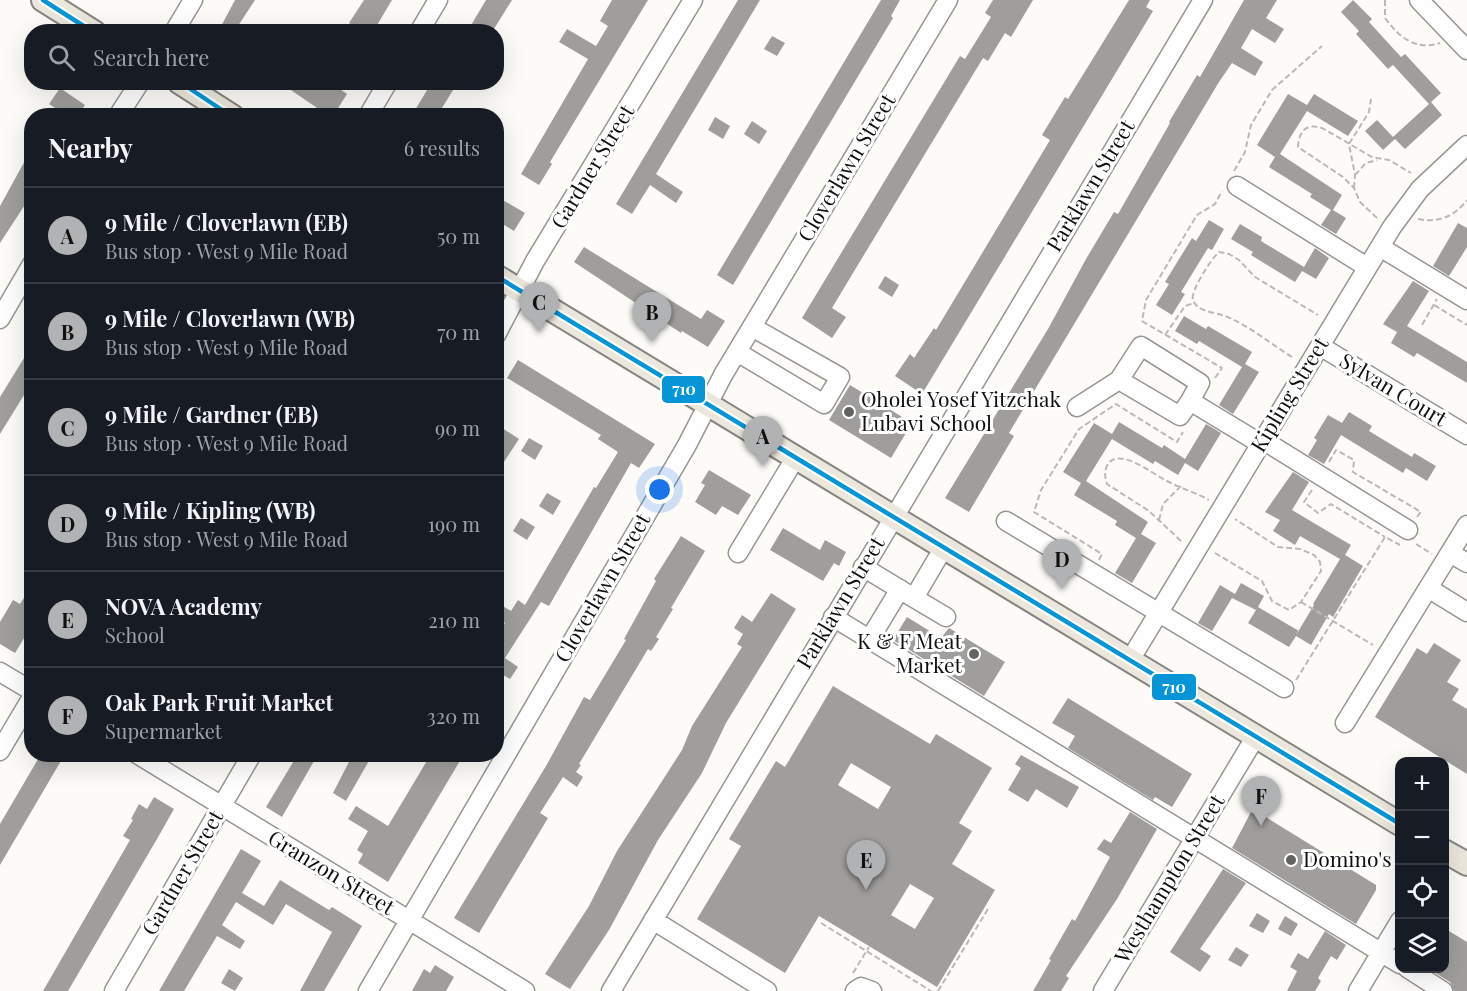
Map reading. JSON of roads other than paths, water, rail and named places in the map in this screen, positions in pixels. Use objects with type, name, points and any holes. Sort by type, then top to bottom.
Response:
[{"type":"main road","points":[[43,0],[81,24]]},
{"type":"main road","points":[[191,90],[220,108]]},
{"type":"main road","points":[[504,281],[1395,821]]},
{"type":"main road","points":[[1449,854],[1467,864]]},
{"type":"street","points":[[179,24],[193,0]]},
{"type":"street","points":[[424,24],[438,0]]},
{"type":"street","name":"Gardner Street","points":[[504,321],[536,261],[693,0]]},
{"type":"street","name":"Cloverlawn Street","points":[[504,757],[737,352],[948,0]]},
{"type":"street","name":"Parklawn Street","points":[[611,991],[1203,0]]},
{"type":"street","points":[[1419,0],[1462,49]]},
{"type":"street","points":[[123,108],[135,90]]},
{"type":"street","points":[[373,108],[383,90]]},
{"type":"street","name":"Kipling Street","points":[[1130,660],[1380,247],[1420,189],[1467,145]]},
{"type":"street","points":[[1232,181],[1367,267]]},
{"type":"street","points":[[1380,247],[1467,300]]},
{"type":"street","points":[[0,318],[24,278]]},
{"type":"street","points":[[737,352],[824,404],[840,377],[752,327]]},
{"type":"street","points":[[1077,408],[1119,380],[1141,346],[1200,383],[1195,404],[1180,416],[1119,380]]},
{"type":"street","name":"Sylvan Court","points":[[1320,346],[1467,435]]},
{"type":"street","points":[[1195,404],[1262,442],[1409,536]]},
{"type":"street","points":[[738,553],[796,457]]},
{"type":"street","points":[[1006,521],[1284,688]]},
{"type":"street","points":[[1345,723],[1467,525]]},
{"type":"street","points":[[874,632],[944,547]]},
{"type":"street","points":[[1447,557],[1467,563]]},
{"type":"street","points":[[863,567],[946,617]]},
{"type":"street","points":[[1428,588],[1467,612]]},
{"type":"street","points":[[833,617],[1395,961]]},
{"type":"street","points":[[0,672],[24,686]]},
{"type":"street","points":[[0,751],[24,710]]},
{"type":"street","name":"Westhampton Street","points":[[1102,991],[1256,736]]},
{"type":"street","name":"Granzon Street","points":[[149,762],[525,991]]},
{"type":"street","name":"Gardner Street","points":[[114,991],[247,762]]},
{"type":"street","name":"Cloverlawn Street","points":[[368,991],[501,762]]},
{"type":"street","points":[[653,920],[768,991]]},
{"type":"street","points":[[1358,991],[1395,929]]},
{"type":"street","points":[[1414,973],[1443,991]]},
{"type":"street","points":[[851,986],[872,991]]},
{"type":"place","name":"9 Mile / Gardner (EB)","points":[[539,332]]},
{"type":"place","name":"9 Mile / Cloverlawn (WB)","points":[[652,342]]},
{"type":"place","name":"Oholei Yosef Yitzchak Lubavi School","points":[[849,412]]},
{"type":"place","name":"9 Mile / Cloverlawn (EB)","points":[[763,466]]},
{"type":"place","name":"9 Mile / Kipling (WB)","points":[[1062,589]]},
{"type":"place","name":"K & F Meat Market","points":[[974,654]]},
{"type":"place","name":"Oak Park Fruit Market","points":[[1261,826]]},
{"type":"place","name":"Domino's","points":[[1291,860]]},
{"type":"place","name":"NOVA Academy","points":[[866,890]]}]
